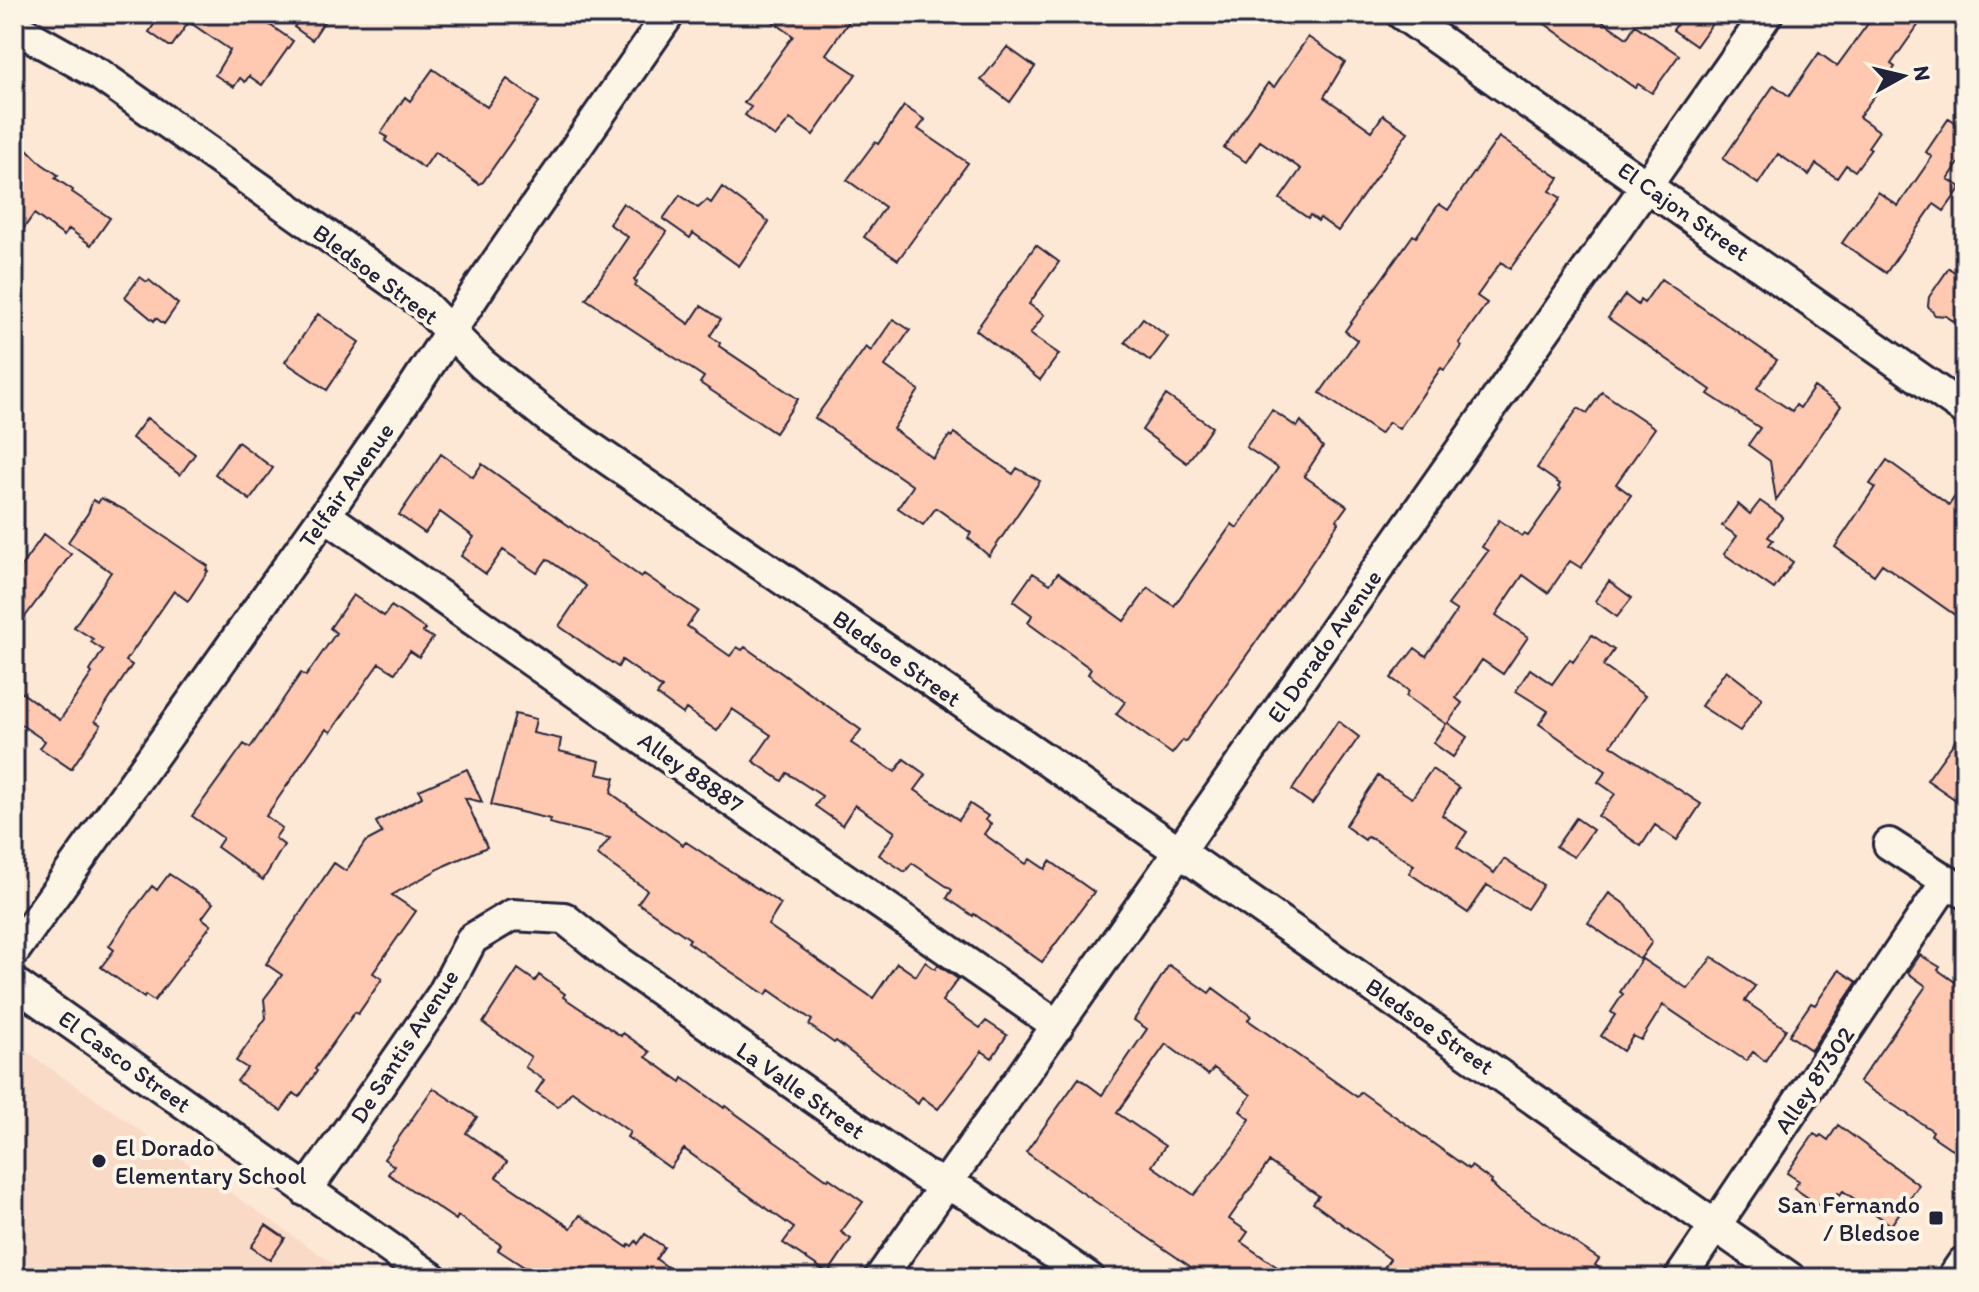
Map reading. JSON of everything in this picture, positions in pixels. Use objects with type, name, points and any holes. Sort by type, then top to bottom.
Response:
[{"type":"main road","points":[[1956,1278],[1965,1265]]},
{"type":"street","name":"Telfair Avenue","points":[[14,951],[325,515],[669,14]]},
{"type":"street","name":"El Cajon Street","points":[[1402,14],[1965,410]]},
{"type":"street","name":"El Dorado Avenue","points":[[880,1278],[1767,14]]},
{"type":"street","name":"Bledsoe Street","points":[[14,27],[100,75],[421,302],[498,378],[554,422],[1180,852],[1790,1278]]},
{"type":"street","name":"Alley 88887","points":[[325,515],[1058,1026]]},
{"type":"street","points":[[1889,844],[1956,887]]},
{"type":"street","name":"Alley 87302","points":[[1680,1278],[1956,887]]},
{"type":"street","name":"La Valle Street","points":[[512,915],[564,918],[640,977],[924,1175],[969,1195],[1089,1278]]},
{"type":"street","name":"De Santis Avenue","points":[[306,1191],[443,994],[472,939],[512,915]]},
{"type":"street","name":"El Casco Street","points":[[14,983],[432,1278]]},
{"type":"shaded area","name":"El Dorado Elementary School","points":[[14,1043],[354,1278],[14,1278]]},
{"type":"building","points":[[161,14],[254,14],[293,41],[262,85],[249,76],[245,82],[240,78],[234,87],[215,75],[230,50],[189,22],[169,46],[149,32]]},
{"type":"building","points":[[304,14],[329,14],[312,40],[294,27]]},
{"type":"building","points":[[763,14],[854,14],[826,54],[856,74],[813,135],[790,119],[775,137],[745,115],[751,107],[744,103],[793,36]]},
{"type":"building","points":[[1531,14],[1592,14],[1627,38],[1635,25],[1679,55],[1652,93],[1638,84],[1635,88]]},
{"type":"building","points":[[1684,14],[1719,14],[1696,46],[1673,30]]},
{"type":"building","points":[[1875,14],[1926,14],[1891,64],[1895,67],[1859,117],[1879,131],[1868,147],[1871,149],[1855,171],[1846,165],[1837,178],[1816,164],[1809,175],[1778,154],[1758,184],[1723,159],[1774,85],[1789,96],[1819,53],[1837,66]]},
{"type":"building","points":[[1308,37],[1345,62],[1324,97],[1372,131],[1383,115],[1408,132],[1338,231],[1320,218],[1318,221],[1310,215],[1308,218],[1280,199],[1301,169],[1260,141],[1246,162],[1224,148],[1268,83],[1274,87]]},
{"type":"building","points":[[1007,47],[1035,67],[1010,102],[981,80]]},
{"type":"building","points":[[433,69],[487,107],[507,79],[539,102],[479,184],[435,152],[424,168],[385,141],[387,137],[381,133],[405,97],[410,101]]},
{"type":"building","points":[[904,106],[925,120],[918,129],[968,163],[898,260],[864,237],[885,207],[847,180],[875,142],[878,144]]},
{"type":"building","points":[[1949,118],[1965,129],[1965,154],[1948,179],[1961,187],[1944,211],[1934,204],[1886,273],[1842,243],[1878,192],[1898,206],[1932,157],[1926,152]]},
{"type":"building","points":[[14,136],[58,175],[55,178],[110,218],[91,245],[69,229],[64,236],[34,214],[14,242]]},
{"type":"building","points":[[1499,137],[1559,178],[1550,191],[1561,198],[1510,269],[1501,262],[1477,296],[1487,303],[1459,343],[1462,346],[1444,370],[1441,368],[1399,429],[1389,422],[1380,434],[1320,393],[1357,340],[1345,331],[1413,235],[1416,237],[1439,204],[1448,210]]},
{"type":"building","points":[[722,187],[769,222],[739,266],[693,233],[690,238],[663,219],[680,195],[698,208],[707,200],[711,203]]},
{"type":"building","points":[[623,203],[667,232],[634,280],[637,282],[635,286],[689,324],[701,306],[721,319],[710,336],[720,343],[719,346],[798,399],[775,433],[700,383],[704,377],[586,299],[628,237],[609,224]]},
{"type":"building","points":[[1036,245],[1059,262],[1029,304],[1044,315],[1030,334],[1059,354],[1040,380],[976,330]]},
{"type":"building","points":[[1949,268],[1965,280],[1965,329],[1946,316],[1935,315],[1928,306],[1929,297]]},
{"type":"building","points":[[140,277],[147,282],[149,280],[178,304],[164,324],[156,318],[154,321],[125,297]]},
{"type":"building","points":[[1661,279],[1777,360],[1757,388],[1792,411],[1796,405],[1800,408],[1814,387],[1841,406],[1776,500],[1770,461],[1748,445],[1760,428],[1708,394],[1711,390],[1608,318],[1625,295],[1638,305],[1640,300],[1644,303]]},
{"type":"building","points":[[318,314],[359,342],[327,390],[285,362]]},
{"type":"building","points":[[1143,318],[1168,337],[1150,361],[1125,342]]},
{"type":"building","points":[[893,319],[910,330],[885,366],[919,390],[893,429],[933,458],[954,433],[1013,474],[1017,468],[1040,481],[989,556],[968,538],[971,533],[936,508],[923,525],[898,508],[913,486],[815,418],[866,347],[871,351]]},
{"type":"building","points":[[1602,392],[1655,428],[1616,484],[1631,495],[1581,568],[1570,561],[1548,593],[1523,575],[1496,615],[1528,637],[1503,674],[1482,660],[1456,698],[1462,703],[1448,723],[1467,737],[1453,757],[1433,743],[1446,724],[1406,696],[1409,691],[1391,678],[1415,648],[1426,656],[1457,611],[1448,605],[1488,551],[1482,547],[1499,520],[1522,536],[1528,536],[1561,489],[1558,487],[1560,484],[1537,468],[1578,408],[1587,413]]},
{"type":"building","points":[[1166,395],[1212,427],[1187,463],[1142,430]]},
{"type":"building","points":[[1272,410],[1297,427],[1301,421],[1323,447],[1304,476],[1347,506],[1305,573],[1185,742],[1183,740],[1172,754],[1116,714],[1125,702],[1088,674],[1091,669],[1028,623],[1032,615],[1013,601],[1033,573],[1050,584],[1058,573],[1124,621],[1148,588],[1174,606],[1232,524],[1237,528],[1278,468],[1246,447]]},
{"type":"building","points":[[147,418],[195,454],[180,475],[132,438]]},
{"type":"building","points":[[238,442],[273,468],[250,500],[215,474]]},
{"type":"building","points":[[441,454],[473,477],[482,464],[641,577],[644,574],[698,611],[687,626],[730,656],[737,647],[742,650],[745,647],[861,730],[851,743],[895,772],[904,759],[926,775],[915,790],[959,820],[970,804],[988,816],[985,820],[991,824],[984,834],[1026,864],[1030,859],[1045,869],[1050,861],[1094,892],[1042,962],[947,898],[952,890],[912,863],[905,872],[879,855],[895,832],[855,805],[842,825],[815,806],[822,796],[787,773],[782,781],[753,761],[771,735],[732,709],[717,731],[686,709],[683,714],[657,695],[662,688],[622,660],[618,667],[559,626],[586,586],[547,559],[537,573],[503,550],[486,574],[461,556],[474,537],[440,512],[425,533],[399,515]]},
{"type":"building","points":[[1887,460],[1949,505],[1965,482],[1965,622],[1882,564],[1874,575],[1835,547],[1875,487],[1870,484]]},
{"type":"building","points":[[101,498],[123,509],[208,566],[208,571],[188,601],[174,591],[126,661],[132,665],[95,721],[101,725],[71,769],[40,748],[45,741],[14,720],[14,687],[60,720],[92,673],[90,671],[103,650],[91,642],[93,639],[74,627],[111,572],[68,542],[93,500],[98,503]]},
{"type":"building","points":[[1760,501],[1783,517],[1768,537],[1773,540],[1769,545],[1793,562],[1774,589],[1724,554],[1737,536],[1722,526],[1738,504],[1750,514]]},
{"type":"building","points":[[44,534],[71,554],[14,632],[14,576]]},
{"type":"building","points":[[1609,581],[1632,598],[1617,617],[1595,601]]},
{"type":"building","points":[[353,595],[384,616],[391,606],[433,638],[419,657],[410,651],[395,673],[379,663],[331,732],[326,729],[266,816],[282,828],[275,838],[284,845],[263,880],[217,847],[223,838],[192,816],[244,744],[250,748],[301,673],[306,676],[336,633],[330,628]]},
{"type":"building","points":[[1592,635],[1614,650],[1603,666],[1645,696],[1611,745],[1701,804],[1677,840],[1655,825],[1641,846],[1598,816],[1615,794],[1598,782],[1606,771],[1539,724],[1548,711],[1516,691],[1530,669],[1552,684]]},
{"type":"building","points":[[1726,670],[1762,698],[1740,731],[1701,706]]},
{"type":"building","points":[[515,714],[536,719],[533,733],[561,739],[559,751],[600,761],[597,774],[615,778],[611,793],[683,845],[686,842],[781,904],[768,925],[873,998],[897,963],[916,976],[925,962],[935,969],[938,965],[958,979],[942,1001],[980,1028],[986,1021],[1007,1035],[992,1058],[982,1051],[938,1109],[922,1097],[918,1104],[836,1041],[834,1043],[809,1025],[812,1020],[769,990],[766,995],[715,961],[688,942],[690,939],[638,903],[647,890],[597,855],[610,838],[491,805]]},
{"type":"building","points":[[1338,721],[1359,737],[1312,804],[1292,790]]},
{"type":"building","points":[[1965,727],[1965,787],[1956,800],[1927,780]]},
{"type":"building","points":[[467,769],[482,802],[465,798],[487,847],[446,865],[392,895],[416,911],[373,973],[382,979],[358,1014],[355,1012],[299,1097],[294,1093],[281,1111],[237,1081],[247,1068],[236,1061],[266,1018],[264,999],[282,975],[266,964],[334,863],[346,871],[365,842],[382,833],[376,822],[422,797],[419,790]]},
{"type":"building","points":[[1432,769],[1459,788],[1442,815],[1467,832],[1457,847],[1494,873],[1504,859],[1543,885],[1527,909],[1487,885],[1468,913],[1409,873],[1414,865],[1375,840],[1367,837],[1365,840],[1345,826],[1378,776],[1412,798]]},
{"type":"building","points":[[1576,818],[1593,830],[1574,857],[1556,847]]},
{"type":"building","points":[[169,874],[213,903],[202,918],[211,925],[154,1001],[145,995],[144,998],[101,967],[114,950],[109,946],[127,919],[152,886],[157,890]]},
{"type":"building","points":[[1609,893],[1626,905],[1652,942],[1640,959],[1588,923]]},
{"type":"building","points":[[1920,955],[1940,967],[1938,970],[1965,989],[1965,1158],[1931,1135],[1933,1131],[1859,1082],[1926,986],[1908,973]]},
{"type":"building","points":[[1712,957],[1755,986],[1745,1001],[1786,1029],[1765,1061],[1753,1052],[1746,1061],[1663,1005],[1641,1040],[1633,1036],[1623,1051],[1601,1036],[1615,1015],[1611,1012],[1623,994],[1620,992],[1642,959],[1688,989]]},
{"type":"building","points":[[1169,965],[1209,993],[1213,988],[1251,1016],[1248,1020],[1357,1097],[1361,1092],[1469,1169],[1471,1166],[1492,1181],[1500,1192],[1599,1259],[1595,1265],[1614,1278],[1377,1278],[1390,1259],[1313,1203],[1319,1196],[1269,1162],[1229,1219],[1248,1232],[1241,1242],[1293,1278],[1207,1278],[1026,1152],[1079,1078],[1102,1095],[1147,1029],[1134,1020]],"holes":[[[1166,1044],[1208,1075],[1214,1068],[1251,1095],[1240,1111],[1250,1119],[1234,1145],[1194,1195],[1152,1166],[1165,1146],[1117,1113]]]},
{"type":"building","points":[[518,969],[535,981],[539,975],[565,994],[563,997],[650,1052],[646,1057],[681,1082],[683,1078],[863,1202],[841,1232],[851,1239],[828,1273],[783,1243],[794,1228],[684,1149],[670,1168],[627,1137],[630,1132],[572,1091],[558,1107],[536,1092],[544,1080],[525,1067],[531,1057],[483,1023]]},
{"type":"building","points":[[1839,970],[1857,982],[1811,1050],[1789,1035]]},
{"type":"building","points":[[433,1088],[477,1117],[466,1133],[507,1162],[496,1177],[571,1228],[580,1215],[627,1247],[636,1241],[638,1244],[645,1234],[664,1247],[656,1259],[683,1278],[541,1278],[498,1250],[501,1245],[458,1216],[456,1220],[388,1174],[394,1166],[384,1159]]},
{"type":"building","points":[[1838,1125],[1919,1185],[1891,1225],[1843,1191],[1840,1195],[1838,1193],[1828,1208],[1794,1188],[1799,1181],[1787,1173],[1814,1134],[1828,1140]]},
{"type":"building","points":[[266,1225],[285,1238],[270,1260],[251,1247]]},
{"type":"place","name":"El Dorado Elementary School","points":[[99,1161]]},
{"type":"place","name":"San Fernando / Bledsoe","points":[[1936,1218]]}]
